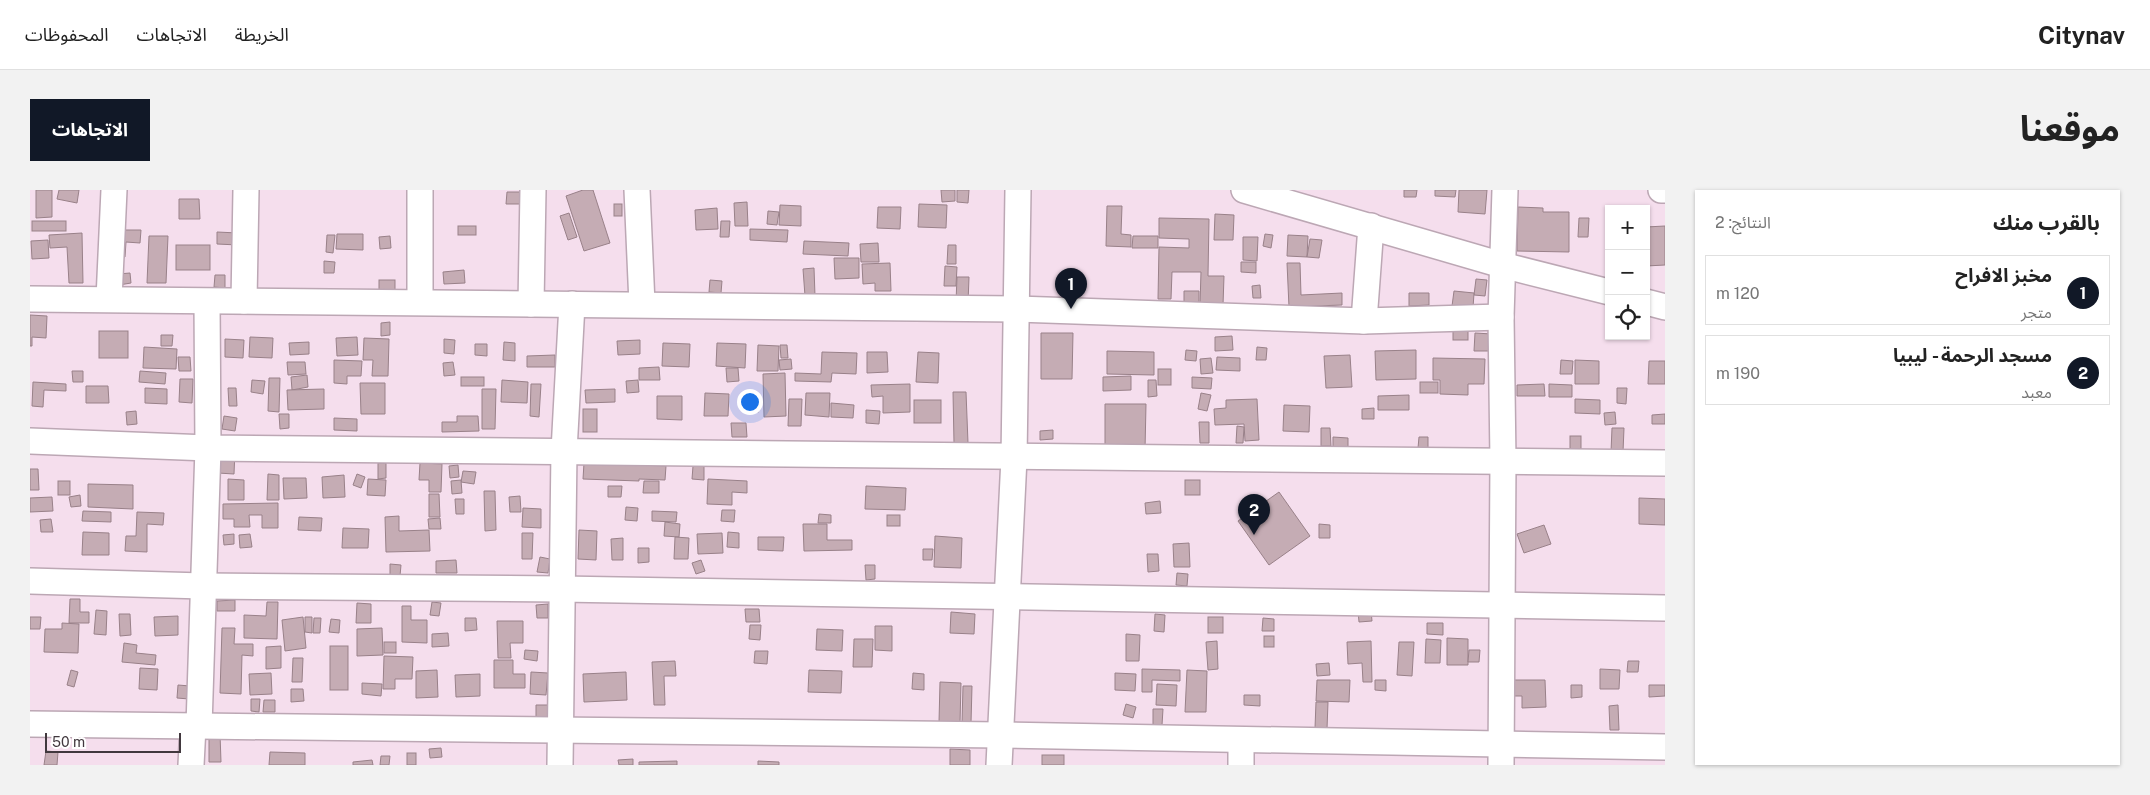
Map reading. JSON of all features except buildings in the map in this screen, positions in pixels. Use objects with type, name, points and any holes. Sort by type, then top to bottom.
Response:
[{"type":"street","points":[[109,299],[114,190]]},
{"type":"street","points":[[244,301],[246,190]]},
{"type":"street","points":[[420,190],[420,302]]},
{"type":"street","points":[[531,304],[533,190]]},
{"type":"street","points":[[637,190],[642,304]]},
{"type":"street","points":[[999,765],[1014,458],[1018,190]]},
{"type":"street","points":[[1244,190],[1502,265],[1605,291]]},
{"type":"street","points":[[1501,754],[1503,461],[1500,317],[1505,190]]},
{"type":"street","points":[[1364,321],[1371,226]]},
{"type":"street","points":[[30,299],[1017,309],[1364,321],[1500,317]]},
{"type":"street","points":[[191,765],[196,726],[208,448],[207,302]]},
{"type":"street","points":[[1650,303],[1665,306]]},
{"type":"street","points":[[560,765],[564,451],[572,304]]},
{"type":"street","points":[[30,441],[208,448],[1014,458],[1665,463]]},
{"type":"street","points":[[30,581],[203,586],[561,589],[1665,608]]},
{"type":"street","points":[[30,724],[1000,735],[1241,753],[1501,754],[1665,747]]},
{"type":"place","name":"مخبز الافراح","points":[[1071,309]]},
{"type":"place","name":"مسجد الرحمة - ليبيا","points":[[1254,535]]}]
